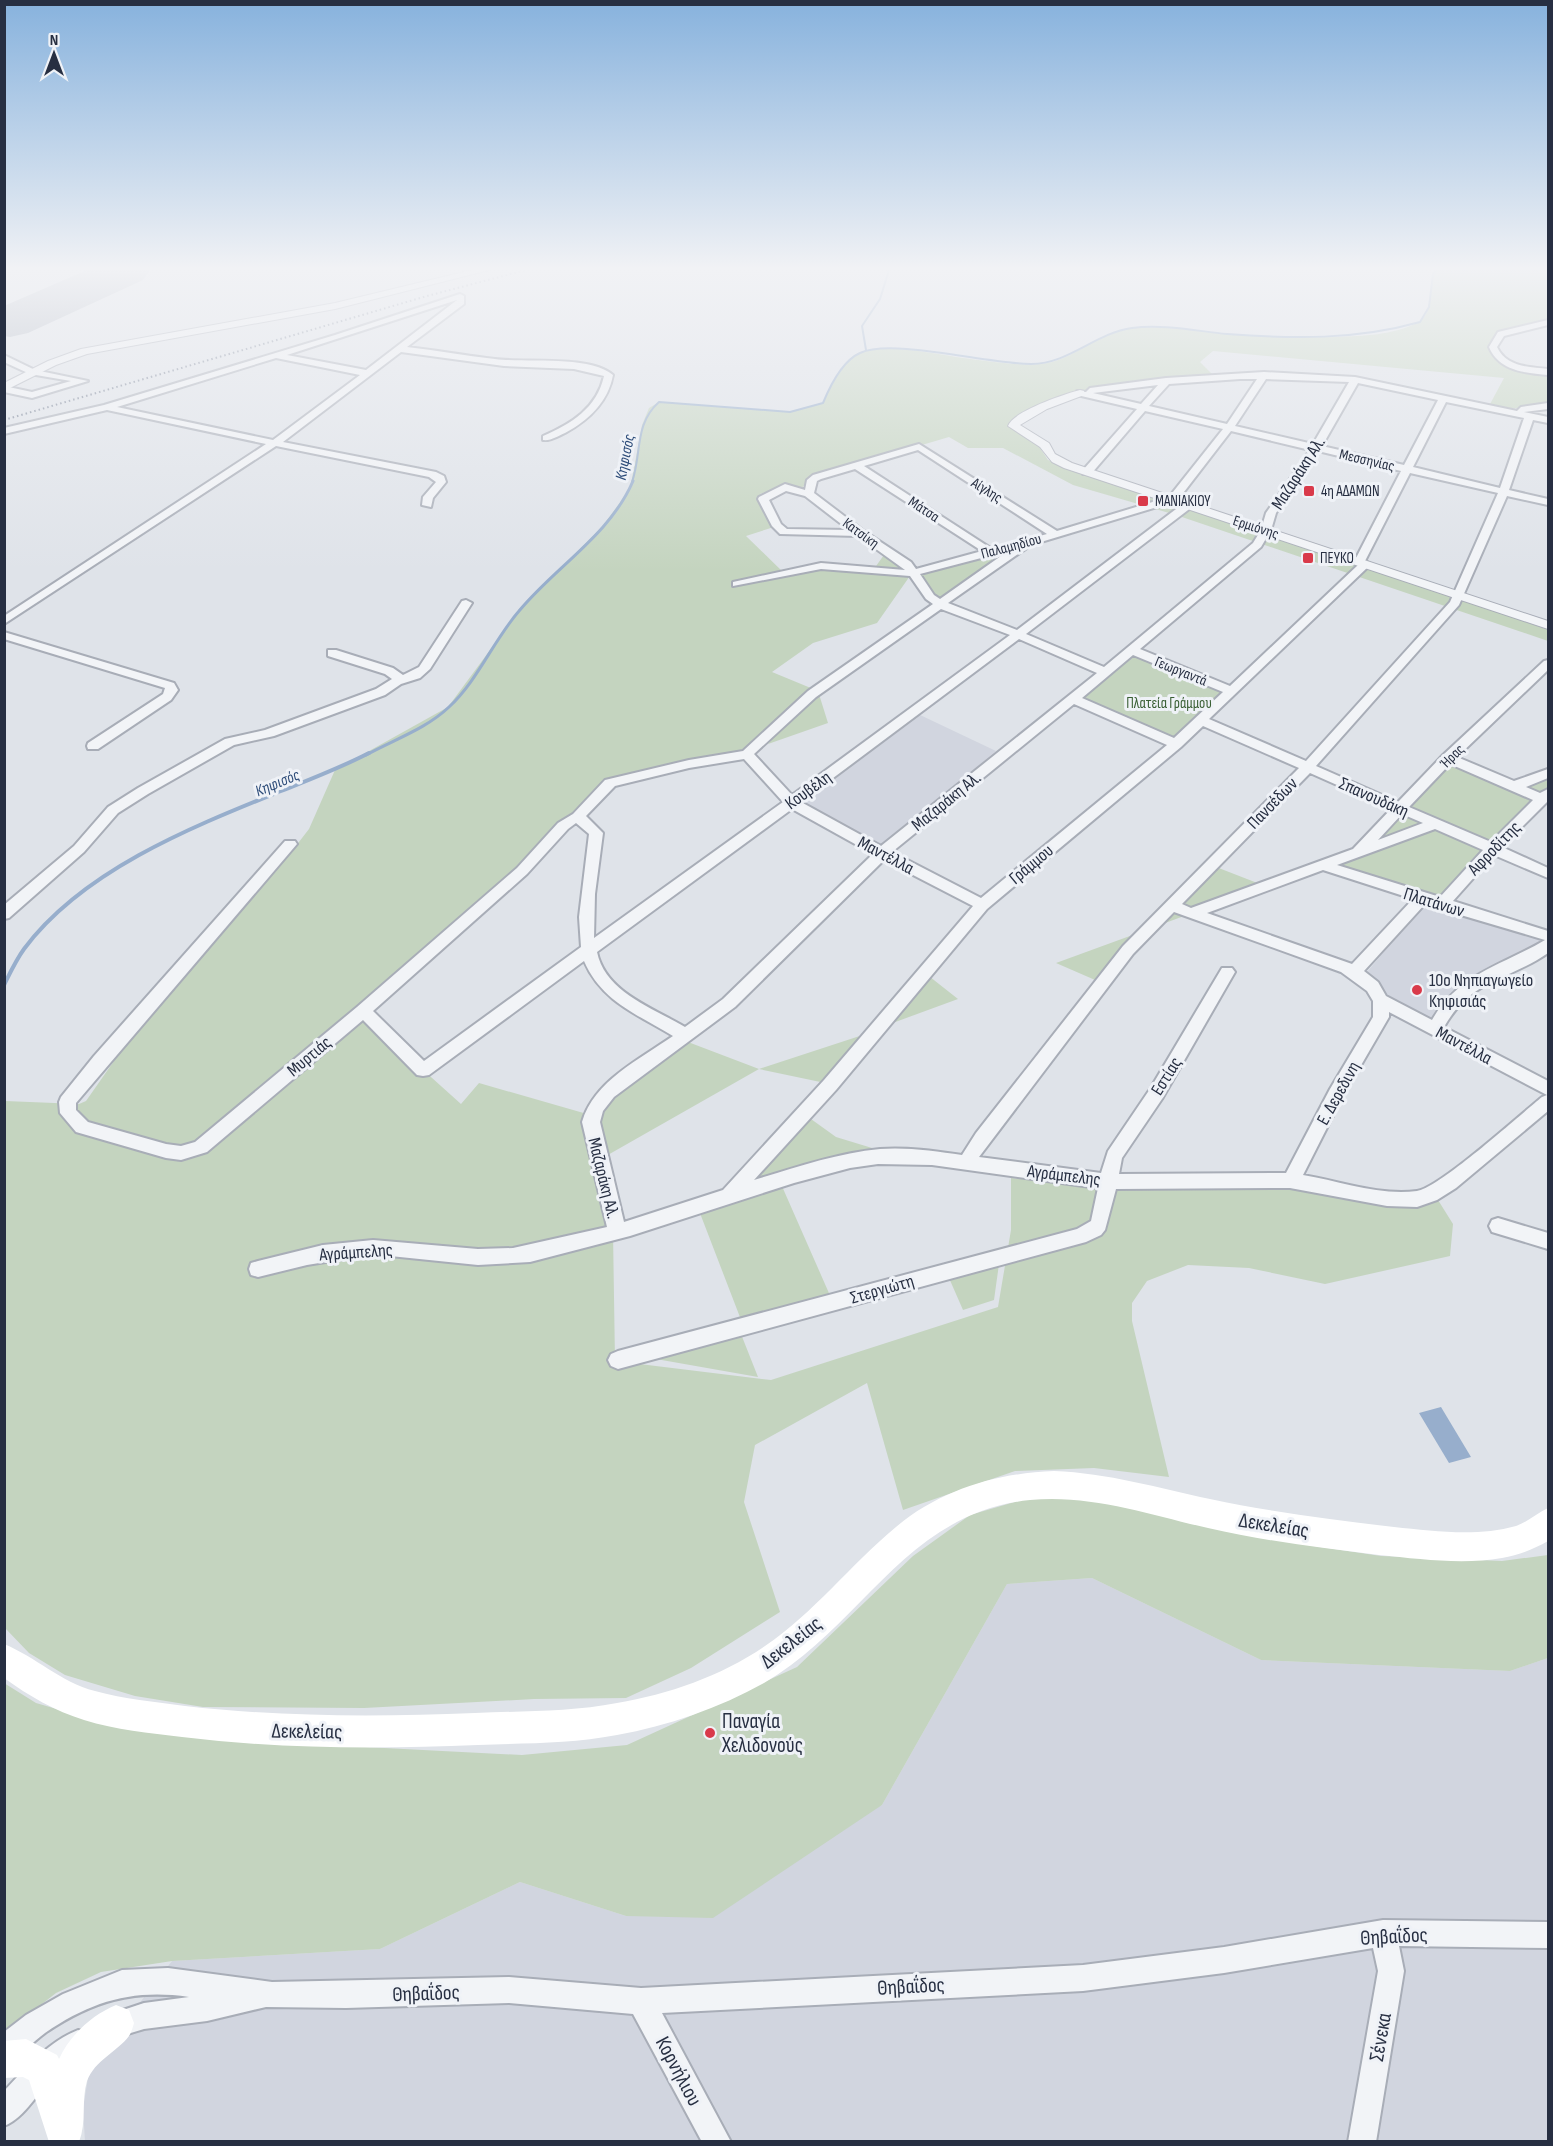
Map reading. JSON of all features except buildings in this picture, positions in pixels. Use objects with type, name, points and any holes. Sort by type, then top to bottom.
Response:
[{"type":"main road","name":"Δεκελείας","points":[[4,1659],[42,1686],[82,1704],[119,1713],[244,1729],[390,1732],[579,1723],[630,1717],[713,1690],[752,1673],[799,1642],[906,1537],[963,1503],[998,1492],[1032,1486],[1073,1485],[1116,1492],[1214,1515],[1352,1537],[1438,1546],[1465,1547],[1508,1543],[1523,1538],[1548,1523]]},
{"type":"main road","points":[[64,2137],[64,2097],[75,2063],[90,2044],[116,2023]]},
{"type":"main road","points":[[4,2060],[26,2058],[44,2068],[64,2137]]},
{"type":"street","points":[[4,389],[32,395],[84,380],[29,370]]},
{"type":"street","points":[[4,389],[37,370]]},
{"type":"street","points":[[4,431],[107,407],[229,370]]},
{"type":"street","points":[[351,370],[366,373]]},
{"type":"street","points":[[4,621],[274,443],[370,370]]},
{"type":"street","points":[[546,438],[572,427],[594,406],[605,390],[609,375],[607,372],[594,370]]},
{"type":"street","points":[[1173,499],[1229,428],[1264,375]]},
{"type":"street","points":[[1080,393],[1166,381],[1264,375],[1355,380],[1548,420]]},
{"type":"street","name":"Μαζαράκη Αλ.","points":[[617,1232],[608,1186],[592,1132],[593,1113],[608,1092],[729,1003],[882,853],[1106,672],[1251,551],[1266,530],[1271,513],[1316,448],[1355,380]]},
{"type":"street","points":[[1087,472],[1166,381]]},
{"type":"street","name":"Μεσσηνίας","points":[[1080,393],[1548,502]]},
{"type":"street","name":"Ερμιόνης","points":[[1080,393],[1038,409],[1013,424],[1046,445],[1048,454],[1053,458],[1087,472],[1548,625]]},
{"type":"street","name":"Γράμμου","points":[[729,1196],[830,1086],[982,905],[1176,744],[1362,563],[1443,399]]},
{"type":"street","points":[[1508,412],[1548,406]]},
{"type":"street","points":[[107,407],[384,466],[432,474],[440,478],[441,482],[428,497],[427,505]]},
{"type":"street","name":"Πανσέδων","points":[[967,1162],[982,1138],[1128,950],[1308,767],[1449,610],[1459,594],[1504,491],[1530,416]]},
{"type":"street","name":"Αίγλης","points":[[857,466],[919,447],[1055,534]]},
{"type":"street","points":[[857,466],[813,478],[809,494],[785,487],[763,501],[777,526],[784,532],[860,533]]},
{"type":"street","name":"Μάτσα","points":[[857,466],[990,552]]},
{"type":"street","name":"Κατσίκη","points":[[809,494],[860,533],[907,564],[912,573]]},
{"type":"street","name":"Παλαμηδίου","points":[[737,584],[821,566],[912,573],[1027,543],[1173,499]]},
{"type":"street","name":"Κουβέλη","points":[[363,1011],[423,1070],[919,710],[1188,505]]},
{"type":"street","points":[[1147,507],[1176,515]]},
{"type":"street","points":[[747,754],[812,694],[942,605],[1027,543]]},
{"type":"street","points":[[872,571],[885,550]]},
{"type":"street","points":[[912,573],[930,597],[942,605],[1106,672]]},
{"type":"street","points":[[4,915],[79,849],[113,810],[124,802],[197,762],[217,748],[243,738],[269,733],[373,695],[389,689],[398,681],[416,675],[424,669],[466,603]]},
{"type":"street","points":[[4,635],[170,686],[172,690],[167,697],[93,746]]},
{"type":"street","name":"Γεωργαντά","points":[[1132,650],[1231,691]]},
{"type":"street","points":[[332,653],[389,671],[399,678],[398,681]]},
{"type":"street","name":"Ήρας","points":[[1358,852],[1402,809],[1448,758],[1548,663]]},
{"type":"street","points":[[1073,699],[1176,744]]},
{"type":"street","name":"Σπανουδάκη","points":[[1200,720],[1491,850],[1548,873]]},
{"type":"street","name":"Μαντέλλα","points":[[747,754],[791,802],[982,905]]},
{"type":"street","name":"Μυρτιάς","points":[[290,844],[100,1060],[67,1102],[68,1113],[82,1127],[166,1151],[181,1153],[201,1147],[363,1011],[522,871],[563,826],[578,818],[601,790],[610,783],[689,764],[747,754]]},
{"type":"street","points":[[1448,758],[1515,786],[1546,796]]},
{"type":"street","points":[[1515,786],[1548,773]]},
{"type":"street","name":"Αφροδίτης","points":[[1442,904],[1491,850],[1546,796]]},
{"type":"street","points":[[578,818],[591,826],[596,833],[586,934],[588,951],[595,973],[610,990],[686,1036]]},
{"type":"street","name":"Ήρας","points":[[1192,913],[1436,824]]},
{"type":"street","name":"Πλατάνων","points":[[1321,866],[1548,936]]},
{"type":"street","points":[[1354,972],[1422,898]]},
{"type":"street","points":[[1171,906],[1354,972],[1371,984],[1381,1003]]},
{"type":"street","points":[[1435,1029],[1445,1009],[1471,984],[1532,956],[1548,945]]},
{"type":"street","name":"Εστίας","points":[[1108,1181],[1113,1160],[1123,1140],[1156,1094],[1227,972]]},
{"type":"street","name":"Μαντέλλα","points":[[1381,1003],[1548,1089]]},
{"type":"street","name":"Ε. Δερεδινη","points":[[1292,1181],[1336,1094],[1376,1027],[1382,1014],[1381,1003]]},
{"type":"street","name":"Αγράμπελης","points":[[258,1269],[302,1257],[355,1249],[387,1248],[505,1257],[559,1247],[617,1232],[729,1196],[860,1159],[901,1156],[967,1162],[1049,1175],[1108,1181],[1292,1181],[1365,1194],[1406,1199],[1420,1198],[1450,1183],[1548,1102]]},
{"type":"street","name":"Στεργιώτη","points":[[618,1360],[1088,1233],[1099,1224],[1108,1181]]},
{"type":"street","points":[[1498,1226],[1548,1241]]},
{"type":"street","name":"Θηβαΐδος","points":[[4,2050],[35,2024],[72,2003],[122,1983],[168,1981],[272,1995],[509,1990],[641,2001],[1083,1978],[1224,1960],[1383,1933],[1548,1935]]},
{"type":"street","name":"Σένεκα","points":[[1362,2142],[1391,1971],[1383,1933]]},
{"type":"street","name":"Θηβαΐδος","points":[[4,2112],[44,2068],[84,2038],[116,2023],[144,2016],[207,2008],[272,1995]]},
{"type":"street","name":"Κορνήλιου","points":[[641,2001],[717,2142]]},
{"type":"shaded area","points":[[918,714],[996,751],[882,847],[804,802]]},
{"type":"shaded area","points":[[1424,904],[1545,940],[1463,982],[1442,1005],[1432,1023],[1382,995],[1367,972]]},
{"type":"shaded area","points":[[1092,1578],[1261,1660],[1510,1671],[1548,1658],[1548,2141],[85,2142],[83,2108],[88,2078],[98,2057],[172,1961],[380,1949],[520,1882],[626,1916],[882,1805],[1007,1584]]},
{"type":"green space","points":[[842,370],[1208,370],[1215,377],[1076,392],[1019,416],[1010,421],[1009,425],[1044,447],[1040,448],[1048,460],[1081,473],[1464,599],[1548,630],[1548,641],[1176,515],[1073,485],[1003,448],[968,448],[949,437],[810,478],[802,488],[785,486],[760,494],[761,507],[774,527],[746,536],[784,573],[834,567],[892,576],[909,573],[874,569],[886,552],[912,573],[877,623],[813,643],[772,672],[818,691],[828,723],[768,744],[786,720],[746,750],[609,781],[362,1015],[461,1104],[479,1083],[587,1114],[613,1232],[615,1361],[771,1380],[998,1307],[1011,1230],[1011,1178],[1065,1183],[1300,1186],[1421,1205],[1438,1200],[1453,1224],[1450,1256],[1325,1284],[1249,1268],[1188,1265],[1147,1281],[1132,1303],[1132,1321],[1169,1477],[1094,1468],[1015,1471],[903,1510],[867,1383],[755,1445],[744,1502],[780,1612],[691,1668],[626,1698],[534,1699],[364,1708],[203,1707],[135,1696],[65,1675],[29,1653],[5,1628],[5,1101],[79,1104],[86,1101],[135,1031],[285,860],[309,829],[335,770],[448,707],[521,608],[602,527],[630,489],[642,425],[649,408],[659,402],[790,412],[823,403]]},
{"type":"green space","points":[[1419,370],[1529,370],[1548,373],[1548,403],[1510,409],[1489,406],[1504,378]]},
{"type":"green space","points":[[1015,552],[942,605],[912,573]]},
{"type":"green space","name":"Πλατεία Γράμμου","points":[[1137,654],[1231,691],[1176,744],[1080,699]]},
{"type":"green space","points":[[1448,758],[1515,786],[1548,773],[1548,793],[1442,904],[1334,869]]},
{"type":"green space","points":[[1211,865],[1265,886],[1149,929]]},
{"type":"green space","points":[[1149,929],[1102,983],[1056,963]]},
{"type":"green space","points":[[925,973],[958,999],[879,1028]]},
{"type":"green space","points":[[875,1031],[830,1084],[759,1069]]},
{"type":"green space","points":[[688,1042],[759,1069],[606,1156],[598,1120],[602,1108],[623,1088]]},
{"type":"green space","points":[[804,1114],[836,1137],[895,1155],[781,1184],[832,1300],[743,1325],[698,1208],[737,1195]]},
{"type":"green space","points":[[999,1264],[994,1300],[963,1310],[949,1278]]},
{"type":"green space","points":[[739,1329],[758,1377],[656,1359]]},
{"type":"green space","points":[[1032,1497],[1113,1500],[1314,1546],[1381,1556],[1502,1561],[1548,1555],[1548,1658],[1510,1671],[1261,1660],[1092,1578],[1007,1584],[882,1805],[713,1918],[626,1916],[520,1882],[380,1949],[172,1961],[101,1972],[56,1993],[5,2033],[4,1683],[36,1703],[115,1726],[248,1741],[522,1755],[627,1745],[797,1667],[913,1556],[970,1515]]},
{"type":"water","points":[[1441,1407],[1471,1457],[1449,1463],[1419,1413]]},
{"type":"waterway","name":"Κηφισός","points":[[632,482],[642,430],[651,411],[659,402],[790,412],[823,403],[841,370]]},
{"type":"waterway","name":"Κηφισός","points":[[366,755],[420,728],[449,707],[469,685],[519,611],[611,518],[633,481]]},
{"type":"waterway","name":"Κηφισός","points":[[4,985],[24,949],[48,921],[108,874],[176,836],[369,753]]},
{"type":"railway","points":[[4,420],[174,370]]},
{"type":"place","name":"4η ΑΔΑΜΩΝ","points":[[1309,491]]},
{"type":"place","name":"ΜΑΝΙΑΚΙΟΥ","points":[[1143,501]]},
{"type":"place","name":"ΠΕΥΚΟ","points":[[1308,558]]},
{"type":"place","name":"10ο Νηπιαγωγείο Κηφισιάς","points":[[1417,990]]},
{"type":"place","name":"Παναγία Χελιδονούς","points":[[710,1733]]}]
